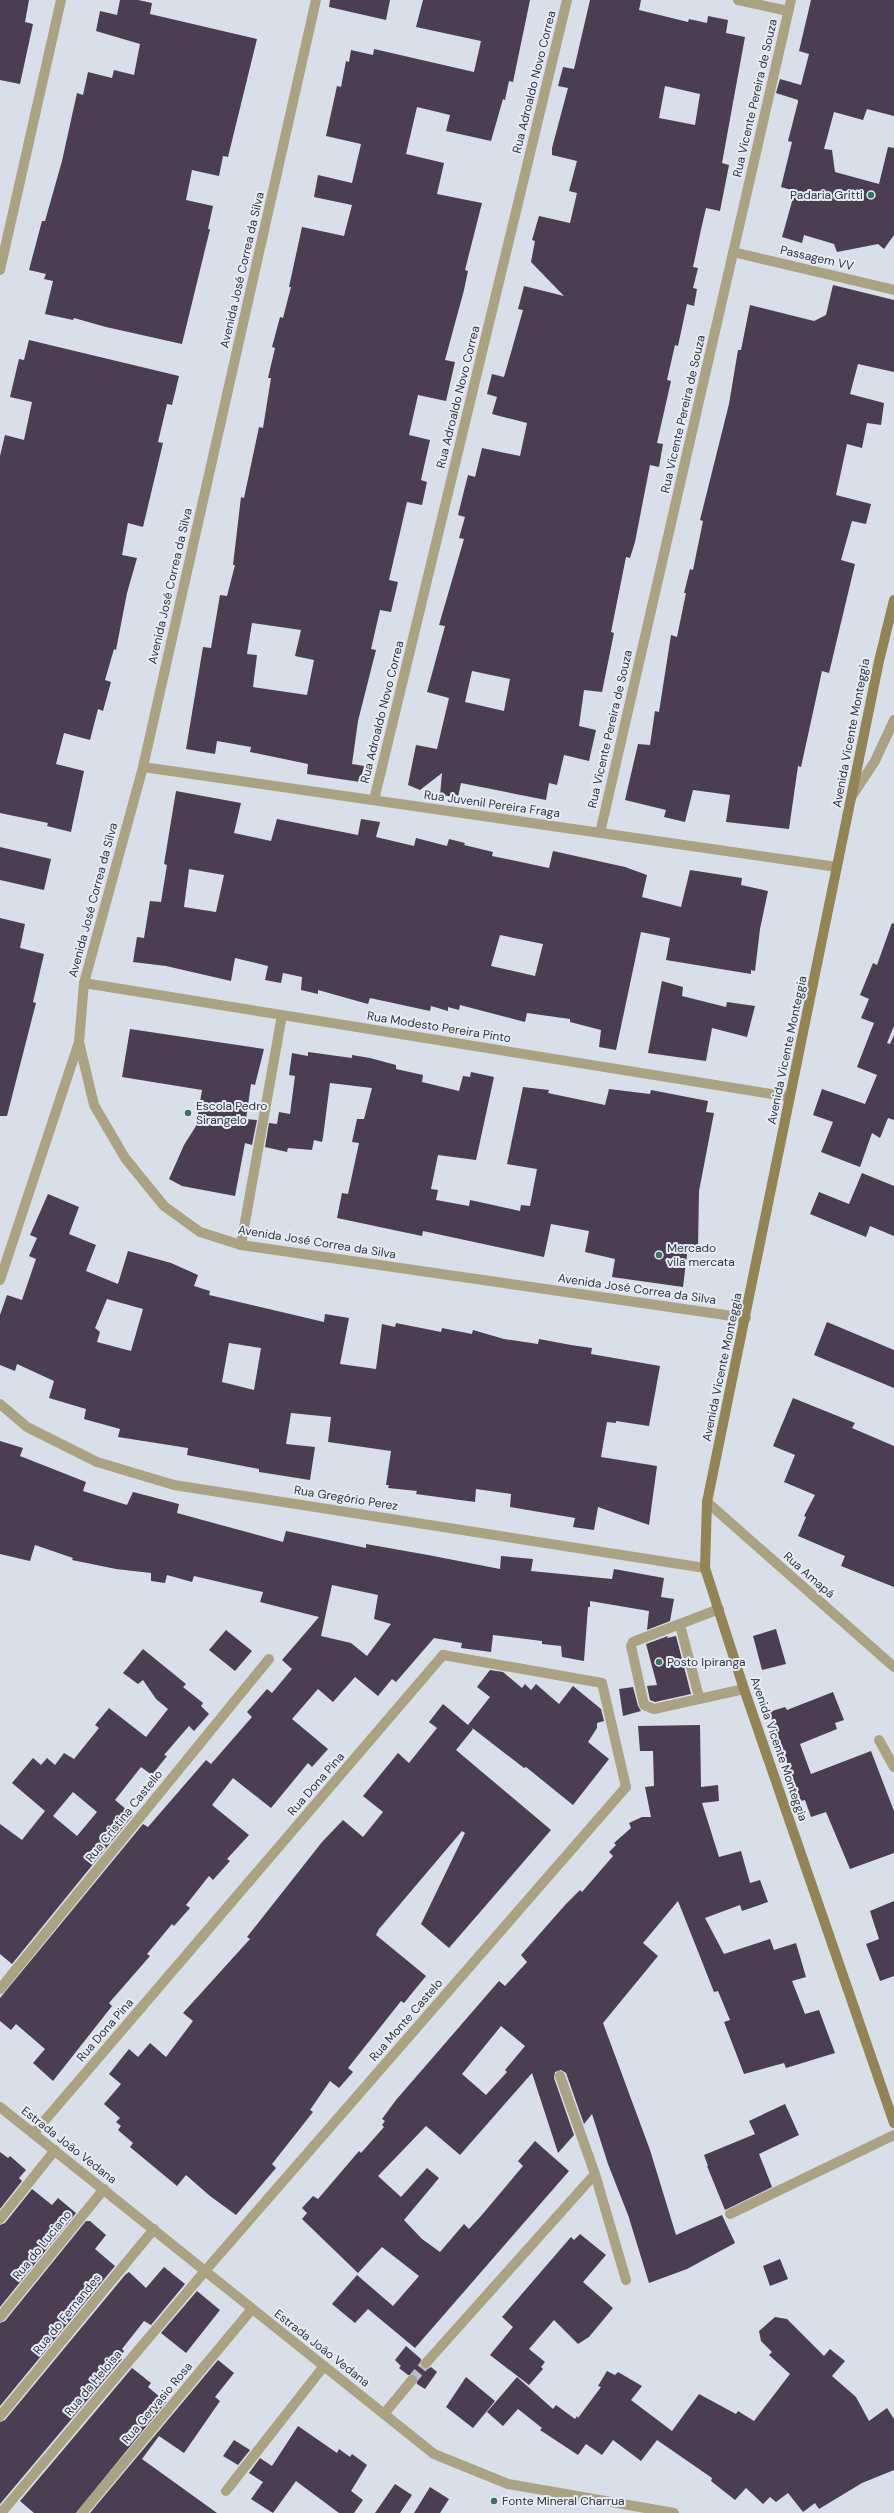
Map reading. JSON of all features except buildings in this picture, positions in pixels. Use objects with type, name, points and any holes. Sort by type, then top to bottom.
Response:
[{"type":"main road","name":"Avenida Vicente Monteggia","points":[[894,600],[879,661],[746,1318],[707,1502],[706,1568],[744,1688],[894,2123]]},
{"type":"street","points":[[0,270],[61,0]]},
{"type":"street","name":"Avenida José Correa da Silva","points":[[316,0],[143,767],[84,984],[79,1042],[94,1105],[124,1158],[164,1206],[200,1232],[241,1245],[746,1318]]},
{"type":"street","name":"Rua Adroaldo Novo Correa","points":[[374,800],[567,0]]},
{"type":"street","points":[[738,0],[788,11]]},
{"type":"street","name":"Rua Vicente Pereira de Souza","points":[[600,833],[791,0]]},
{"type":"street","name":"Passagem VV","points":[[734,252],[894,290]]},
{"type":"street","points":[[852,796],[875,761],[894,720]]},
{"type":"street","name":"Rua Juvenil Pereira Fraga","points":[[143,767],[837,867]]},
{"type":"street","name":"Rua Modesto Pereira Pinto","points":[[84,984],[790,1097]]},
{"type":"street","points":[[241,1245],[282,1015]]},
{"type":"street","points":[[0,1280],[79,1042]]},
{"type":"street","name":"Rua Gregório Perez","points":[[0,1404],[27,1427],[96,1462],[174,1485],[706,1568]]},
{"type":"street","name":"Rua Amapá","points":[[707,1502],[894,1667]]},
{"type":"street","points":[[719,1609],[680,1625],[636,1639],[631,1646],[644,1706],[654,1709],[744,1688]]},
{"type":"street","points":[[680,1625],[699,1698]]},
{"type":"street","name":"Rua Dona Pina","points":[[34,2133],[443,1655],[602,1683],[626,1787]]},
{"type":"street","name":"Rua Cristina Castello","points":[[0,1989],[269,1659]]},
{"type":"street","points":[[879,1740],[894,1767]]},
{"type":"street","name":"Rua Monte Castelo","points":[[205,2271],[626,1787]]},
{"type":"street","points":[[560,2076],[596,2174],[626,2280]]},
{"type":"street","name":"Estrada João Vedana","points":[[2,2112],[34,2133],[434,2454],[508,2484],[674,2513]]},
{"type":"street","points":[[730,2214],[894,2135]]},
{"type":"street","points":[[0,2219],[55,2150]]},
{"type":"street","points":[[426,2363],[596,2174]]},
{"type":"street","name":"Rua do Luciano","points":[[0,2317],[104,2189]]},
{"type":"street","name":"Rua do Fernandes","points":[[0,2416],[154,2229]]},
{"type":"street","name":"Rua da Heloisa","points":[[1,2513],[205,2271]]},
{"type":"street","name":"Rua Gervasio Rosa","points":[[82,2513],[252,2309]]},
{"type":"street","points":[[226,2491],[324,2366]]},
{"type":"street","points":[[384,2414],[412,2380]]},
{"type":"tunnel","points":[[412,2380],[426,2363]]},
{"type":"place","name":"Padaria Gritti","points":[[871,195]]},
{"type":"place","name":"Escola Pedro Sirangelo","points":[[188,1113]]},
{"type":"place","name":"Mercado vila mercata","points":[[659,1255]]},
{"type":"place","name":"Posto Ipiranga","points":[[659,1662]]},
{"type":"place","name":"Fonte Mineral Charrua","points":[[494,2501]]}]
